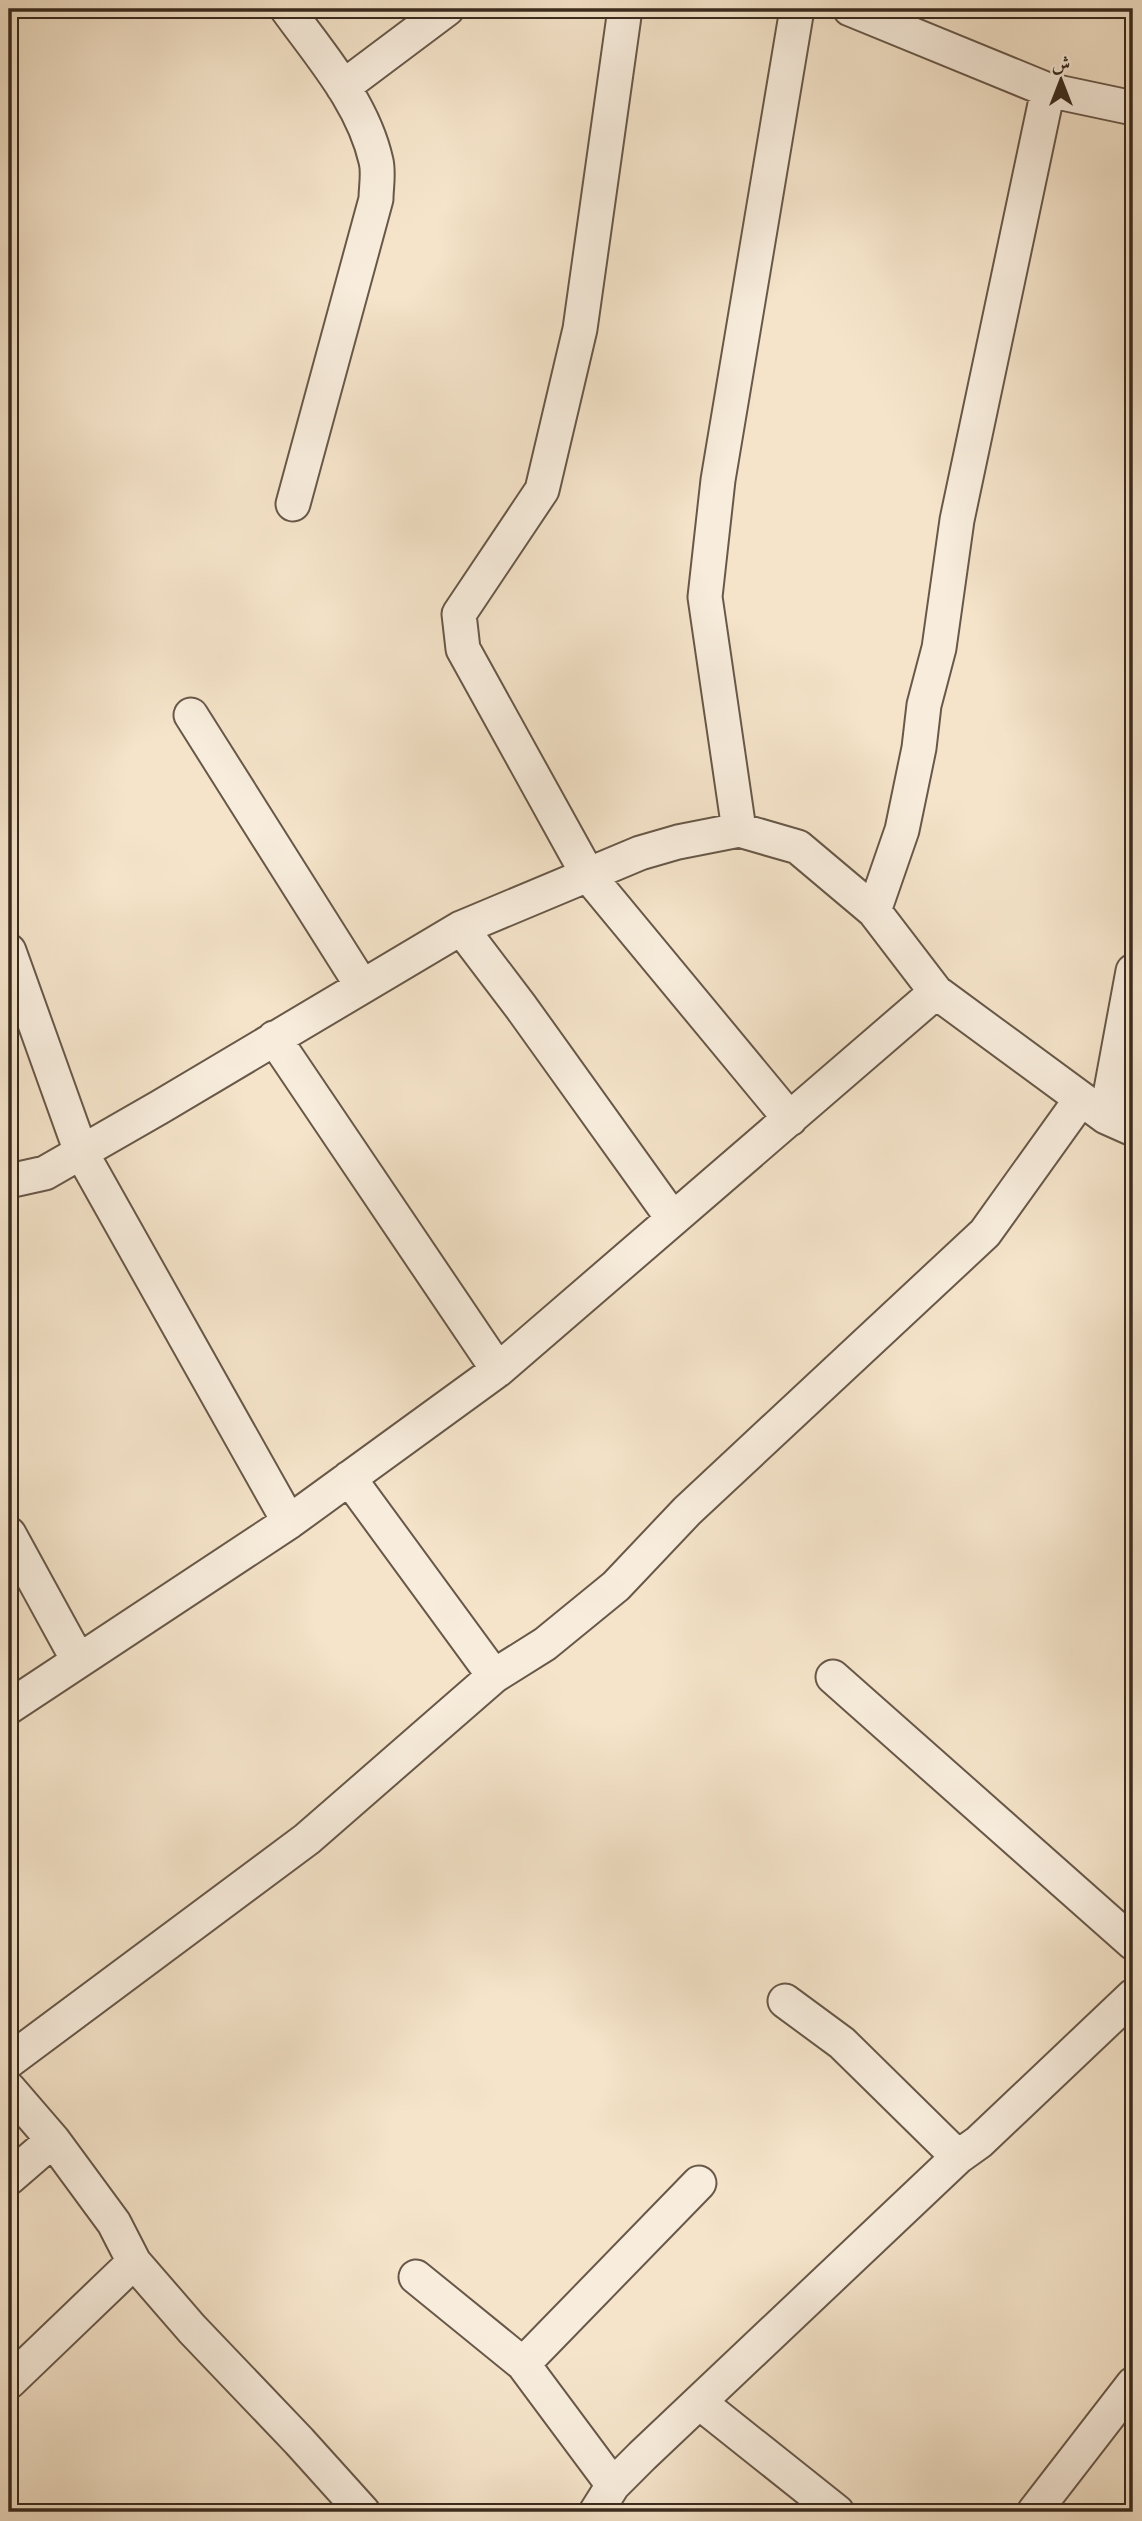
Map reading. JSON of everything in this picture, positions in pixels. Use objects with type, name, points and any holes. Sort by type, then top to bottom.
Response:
[{"type":"street","points":[[287,9],[343,87],[363,121],[377,164],[376,199],[293,504]]},
{"type":"street","points":[[343,87],[447,9]]},
{"type":"street","points":[[625,9],[580,329],[542,490],[459,614],[463,649],[588,875],[790,1119]]},
{"type":"street","points":[[739,830],[705,597],[718,480],[797,9]]},
{"type":"street","points":[[850,9],[1048,90],[1133,108]]},
{"type":"street","points":[[874,911],[902,830],[919,748],[924,705],[939,648],[957,520],[1048,90]]},
{"type":"street","points":[[191,715],[362,986]]},
{"type":"street","points":[[9,1181],[45,1173],[461,928],[640,853],[678,842],[739,830],[798,847],[874,911],[936,992],[1107,1115]]},
{"type":"street","points":[[461,928],[673,1219]]},
{"type":"street","points":[[9,951],[81,1152],[289,1522]]},
{"type":"street","points":[[9,2062],[307,1839],[494,1676],[545,1644],[616,1586],[687,1511],[985,1233],[1107,1115],[1133,971]]},
{"type":"street","points":[[9,1707],[289,1522],[498,1370],[936,992]]},
{"type":"street","points":[[274,1038],[498,1370]]},
{"type":"street","points":[[349,1478],[494,1676]]},
{"type":"street","points":[[9,1534],[78,1660]]},
{"type":"street","points":[[833,1677],[1133,1943]]},
{"type":"street","points":[[416,2277],[523,2364],[604,2499],[699,2402],[1133,1996]]},
{"type":"street","points":[[785,2001],[842,2043],[958,2157]]},
{"type":"street","points":[[9,2088],[53,2140],[114,2223],[134,2262],[192,2329],[363,2512]]},
{"type":"street","points":[[9,2178],[53,2140]]},
{"type":"street","points":[[523,2364],[699,2183]]},
{"type":"street","points":[[9,2382],[134,2262]]},
{"type":"street","points":[[1034,2512],[1133,2384]]},
{"type":"street","points":[[699,2402],[837,2512]]}]
